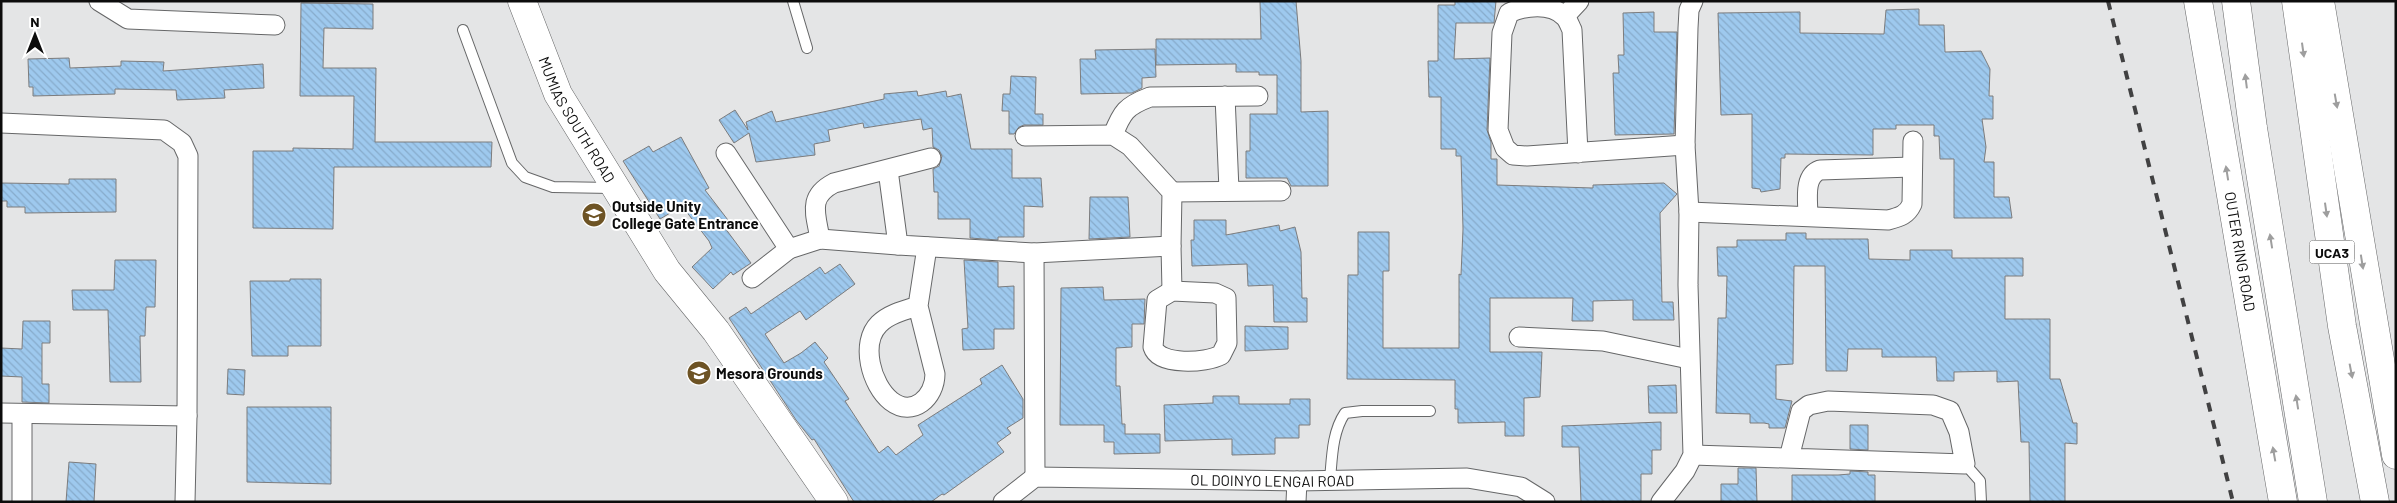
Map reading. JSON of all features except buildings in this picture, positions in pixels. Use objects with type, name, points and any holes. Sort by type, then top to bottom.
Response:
[{"type":"main road","name":"MUMIAS SOUTH ROAD","points":[[522,1],[558,94],[667,272],[716,331],[834,502]]},
{"type":"main road","name":"OUTER RING ROAD","points":[[2198,1],[2283,502]]},
{"type":"main road","points":[[2236,1],[2253,128],[2313,502]]},
{"type":"main road","name":"UCA3","points":[[2296,1],[2342,326],[2375,502]]},
{"type":"main road","name":"UCA3","points":[[2320,1],[2396,455]]},
{"type":"street","points":[[99,1],[128,19],[276,25]]},
{"type":"street","points":[[1564,16],[1579,1]]},
{"type":"street","points":[[1661,502],[1685,471],[1693,455],[1689,359],[1689,212],[1685,145],[1689,10],[1693,1]]},
{"type":"street","points":[[1578,153],[1572,30],[1564,16],[1548,8],[1523,7],[1509,13],[1502,33],[1498,130],[1505,148],[1513,155],[1578,153],[1685,145]]},
{"type":"street","points":[[1225,96],[1229,190]]},
{"type":"street","points":[[1113,135],[1121,114],[1133,103],[1150,97],[1258,96]]},
{"type":"street","points":[[1,123],[150,128],[164,130],[182,143],[188,156],[185,502]]},
{"type":"street","points":[[1025,136],[1113,135],[1130,146],[1172,192],[1172,291]]},
{"type":"street","points":[[1689,212],[1888,220],[1908,213],[1912,204],[1912,141]]},
{"type":"street","points":[[726,153],[789,249]]},
{"type":"street","points":[[820,239],[815,208],[817,196],[822,189],[834,182],[931,158]]},
{"type":"street","points":[[1808,216],[1809,179],[1814,172],[1820,170],[1912,167]]},
{"type":"street","points":[[888,170],[898,245]]},
{"type":"street","points":[[1172,192],[1281,191]]},
{"type":"street","points":[[752,278],[789,249],[820,239],[1034,252],[1171,246]]},
{"type":"street","points":[[918,306],[900,312],[879,324],[870,341],[868,353],[872,370],[890,400],[901,406],[912,406],[922,402],[932,393],[935,385],[935,374],[918,306],[927,246]]},
{"type":"street","points":[[1003,502],[1035,477],[1034,252]]},
{"type":"street","points":[[1172,291],[1215,293],[1226,298],[1227,343],[1221,356],[1197,360],[1165,360],[1155,353],[1154,328],[1157,300],[1172,291]]},
{"type":"street","points":[[1519,336],[1603,341],[1689,359]]},
{"type":"street","points":[[1693,455],[1965,464],[1959,432],[1950,411],[1933,405],[1828,401],[1809,405],[1801,411],[1789,458]]},
{"type":"street","points":[[1,413],[187,416]]},
{"type":"street","points":[[22,414],[22,502]]},
{"type":"street","name":"OL DOINYO LENGAI ROAD","points":[[1035,477],[1297,481],[1467,478],[1522,487],[1545,502]]},
{"type":"street","points":[[1296,502],[1297,481]]},
{"type":"lane","points":[[793,1],[807,48]]},
{"type":"lane","points":[[463,30],[512,163],[525,177],[553,187],[616,188]]},
{"type":"lane","points":[[1330,480],[1333,445],[1339,422],[1345,413],[1362,411],[1430,412]]},
{"type":"lane","points":[[1965,464],[1980,482],[1981,502]]},
{"type":"railway","points":[[2108,1],[2233,502]]},
{"type":"place","name":"Outside Unity College Gate Entrance","points":[[594,215]]},
{"type":"place","name":"Mesora Grounds","points":[[699,373]]}]
